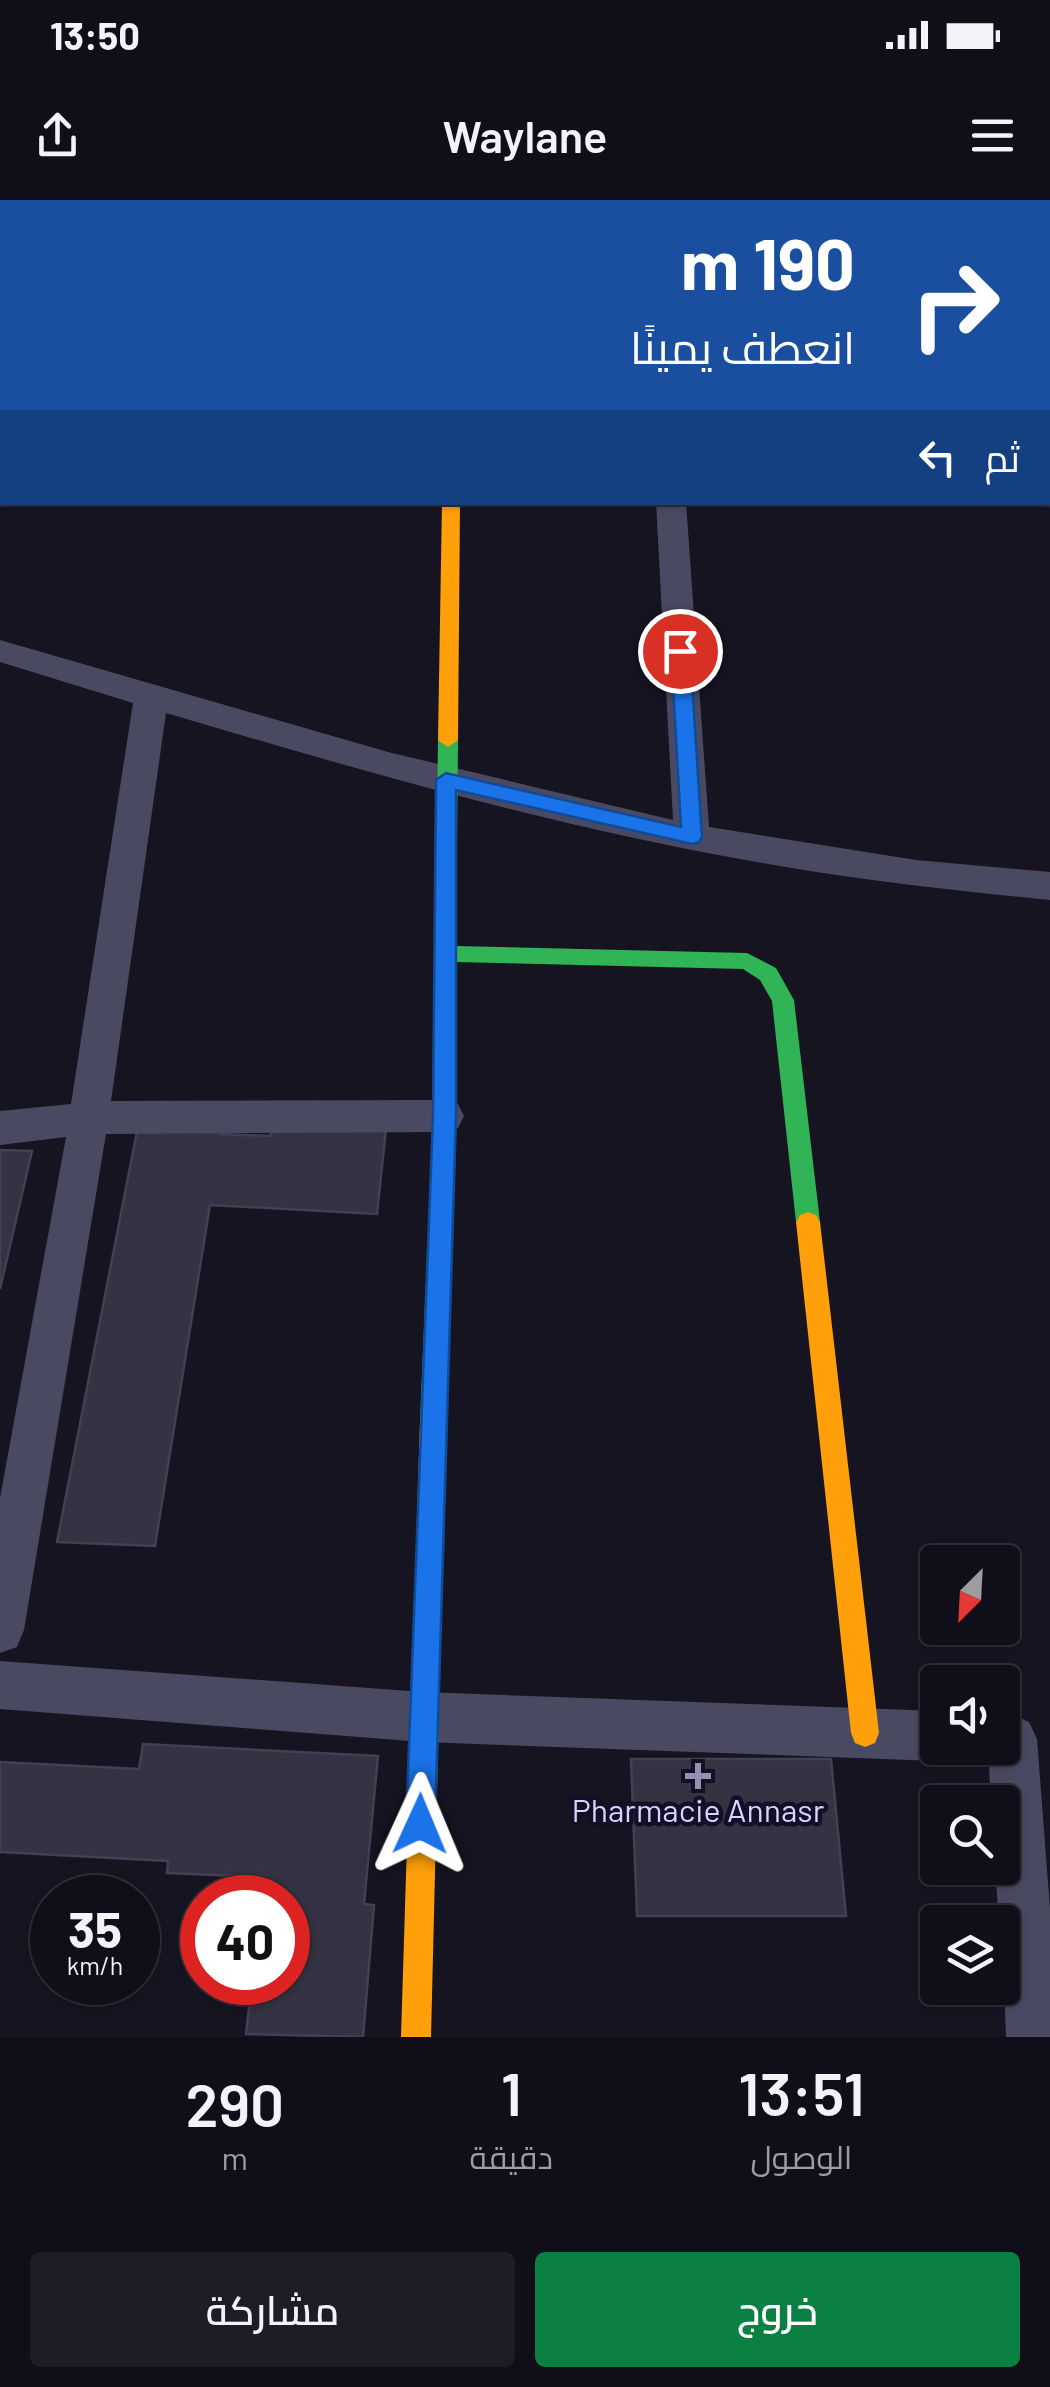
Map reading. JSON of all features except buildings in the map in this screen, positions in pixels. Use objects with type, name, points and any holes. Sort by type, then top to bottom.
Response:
[{"type":"street","points":[[416,2037],[422,1717],[444,1116],[451,505]]},
{"type":"street","points":[[671,505],[692,837]]},
{"type":"street","points":[[0,651],[446,780],[692,837],[834,862],[1050,886]]},
{"type":"street","points":[[0,1630],[89,1118],[152,696]]},
{"type":"street","points":[[447,954],[747,961],[768,974],[783,1000],[865,1732]]},
{"type":"street","points":[[0,1128],[89,1118],[444,1116]]},
{"type":"street","points":[[0,1685],[422,1717],[920,1735]]},
{"type":"street","points":[[1022,1739],[1034,2037]]},
{"type":"traffic: fast","points":[[433,1421],[444,1116],[448,740]]},
{"type":"traffic: fast","points":[[447,954],[747,961],[768,974],[783,1000],[808,1222]]},
{"type":"traffic: slow","points":[[448,740],[451,505]]},
{"type":"traffic: slow","points":[[808,1222],[865,1733]]},
{"type":"traffic: slow","points":[[416,2037],[433,1421]]},
{"type":"place","name":"Pharmacie Annasr","points":[[698,1776]]},
{"type":"route","points":[[420,1824],[444,1116],[446,780],[692,837],[680,651]]}]
